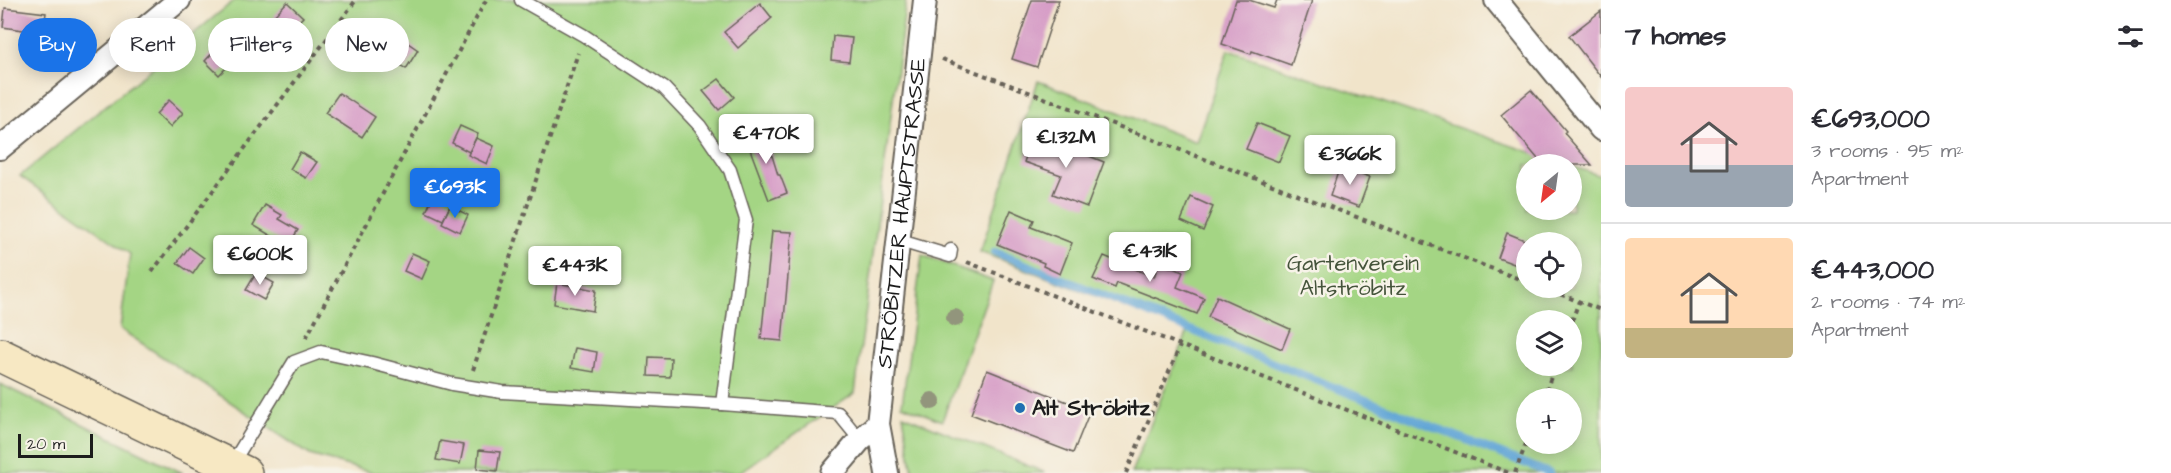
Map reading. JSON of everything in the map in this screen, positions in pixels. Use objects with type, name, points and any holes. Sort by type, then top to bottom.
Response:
[{"type":"street","points":[[0,148],[180,0]]},
{"type":"street","name":"STRÖBITZER HAUPTSTRASSE","points":[[887,473],[878,424],[925,0]]},
{"type":"street","points":[[1496,0],[1601,129]]},
{"type":"street","points":[[0,355],[238,470]]},
{"type":"street","points":[[832,473],[860,440],[878,424]]},
{"type":"lane","points":[[521,0],[583,35],[664,88],[700,126],[730,170],[746,220],[722,404]]},
{"type":"lane","points":[[897,240],[951,253]]},
{"type":"lane","points":[[238,470],[294,362],[321,352],[468,387],[502,392],[838,413],[860,440]]},
{"type":"path","points":[[152,272],[356,0]]},
{"type":"path","points":[[294,362],[486,0]]},
{"type":"path","points":[[468,387],[583,35]]},
{"type":"path","points":[[919,50],[1516,278]]},
{"type":"path","points":[[951,253],[1180,346],[1509,473]]},
{"type":"path","points":[[1571,298],[1601,310]]},
{"type":"path","points":[[1576,310],[1579,301]]},
{"type":"path","points":[[1126,473],[1180,346]]},
{"type":"path","points":[[1515,473],[1522,454]]},
{"type":"green space","points":[[235,0],[906,0],[855,393],[738,473],[373,473],[310,455],[120,329],[130,254],[20,176],[147,72],[196,72],[196,32],[208,22],[208,72],[313,72],[313,18],[213,18]]},
{"type":"green space","name":"Gartenverein Altströbitz","points":[[1228,50],[1536,154],[1516,154],[1516,220],[1582,220],[1582,169],[1601,176],[1601,473],[1131,473],[1188,331],[980,252],[1038,81],[1196,142]]},
{"type":"green space","points":[[922,255],[993,281],[942,421],[902,405]]},
{"type":"green space","points":[[0,384],[183,473],[0,473]]},
{"type":"green space","points":[[903,415],[1046,473],[913,473]]},
{"type":"building","points":[[1032,0],[1059,0],[1037,67],[1012,59]]},
{"type":"building","points":[[1236,0],[1249,0],[1274,8],[1277,0],[1312,0],[1291,65],[1252,51],[1251,54],[1222,44]]},
{"type":"building","points":[[287,2],[303,17],[274,18]]},
{"type":"building","points":[[760,3],[772,18],[738,48],[724,32]]},
{"type":"building","points":[[5,8],[46,13],[45,18],[18,18],[18,29],[3,27]]},
{"type":"building","points":[[1601,11],[1601,77],[1569,36]]},
{"type":"building","points":[[833,36],[852,38],[849,62],[831,60]]},
{"type":"building","points":[[409,44],[418,50],[409,64]]},
{"type":"building","points":[[719,79],[734,97],[719,110],[703,91]]},
{"type":"building","points":[[1531,90],[1592,165],[1582,165],[1582,154],[1534,154],[1501,115]]},
{"type":"building","points":[[339,93],[375,117],[362,137],[325,113]]},
{"type":"building","points":[[169,100],[183,113],[170,127],[156,114]]},
{"type":"building","points":[[1257,123],[1290,136],[1279,162],[1246,149]]},
{"type":"building","points":[[460,126],[478,134],[469,152],[452,143]]},
{"type":"building","points":[[764,130],[778,175],[787,193],[769,200],[745,136]]},
{"type":"building","points":[[1034,134],[1104,162],[1087,207],[1053,194],[1061,175],[1024,162]]},
{"type":"building","points":[[476,138],[494,146],[487,164],[468,155]]},
{"type":"building","points":[[300,152],[317,162],[306,178],[290,169]]},
{"type":"building","points":[[1340,166],[1370,177],[1359,207],[1330,196]]},
{"type":"building","points":[[434,194],[452,202],[443,220],[426,212]]},
{"type":"building","points":[[1191,197],[1213,207],[1203,231],[1181,221]]},
{"type":"building","points":[[265,205],[282,215],[279,219],[298,230],[288,246],[253,225]]},
{"type":"building","points":[[450,206],[468,215],[460,232],[442,223]]},
{"type":"building","points":[[1011,210],[1034,220],[1031,227],[1072,243],[1060,274],[1043,266],[1044,263],[997,244]]},
{"type":"building","points":[[772,231],[792,232],[782,341],[761,339]]},
{"type":"building","points":[[1507,233],[1516,237],[1516,265],[1498,258]]},
{"type":"building","points":[[189,247],[204,258],[193,274],[177,263]]},
{"type":"building","points":[[412,253],[430,261],[422,279],[404,271]]},
{"type":"building","points":[[1104,256],[1154,277],[1159,263],[1183,272],[1177,287],[1204,298],[1197,314],[1117,283],[1115,288],[1093,279]]},
{"type":"building","points":[[256,273],[274,283],[264,300],[246,290]]},
{"type":"building","points":[[557,283],[596,290],[593,311],[554,304]]},
{"type":"building","points":[[1217,296],[1290,329],[1282,349],[1208,317]]},
{"type":"building","points":[[575,348],[597,352],[594,372],[571,368]]},
{"type":"building","points":[[649,357],[671,358],[670,377],[648,376]]},
{"type":"building","name":"Alt Ströbitz","points":[[987,370],[1090,411],[1073,453],[971,414]]},
{"type":"building","points":[[440,441],[464,445],[460,464],[436,460]]},
{"type":"building","points":[[479,450],[500,452],[497,471],[477,469]]},
{"type":"waterway","points":[[995,252],[1549,473]]},
{"type":"place","name":"Alt Ströbitz","points":[[1020,408]]}]
